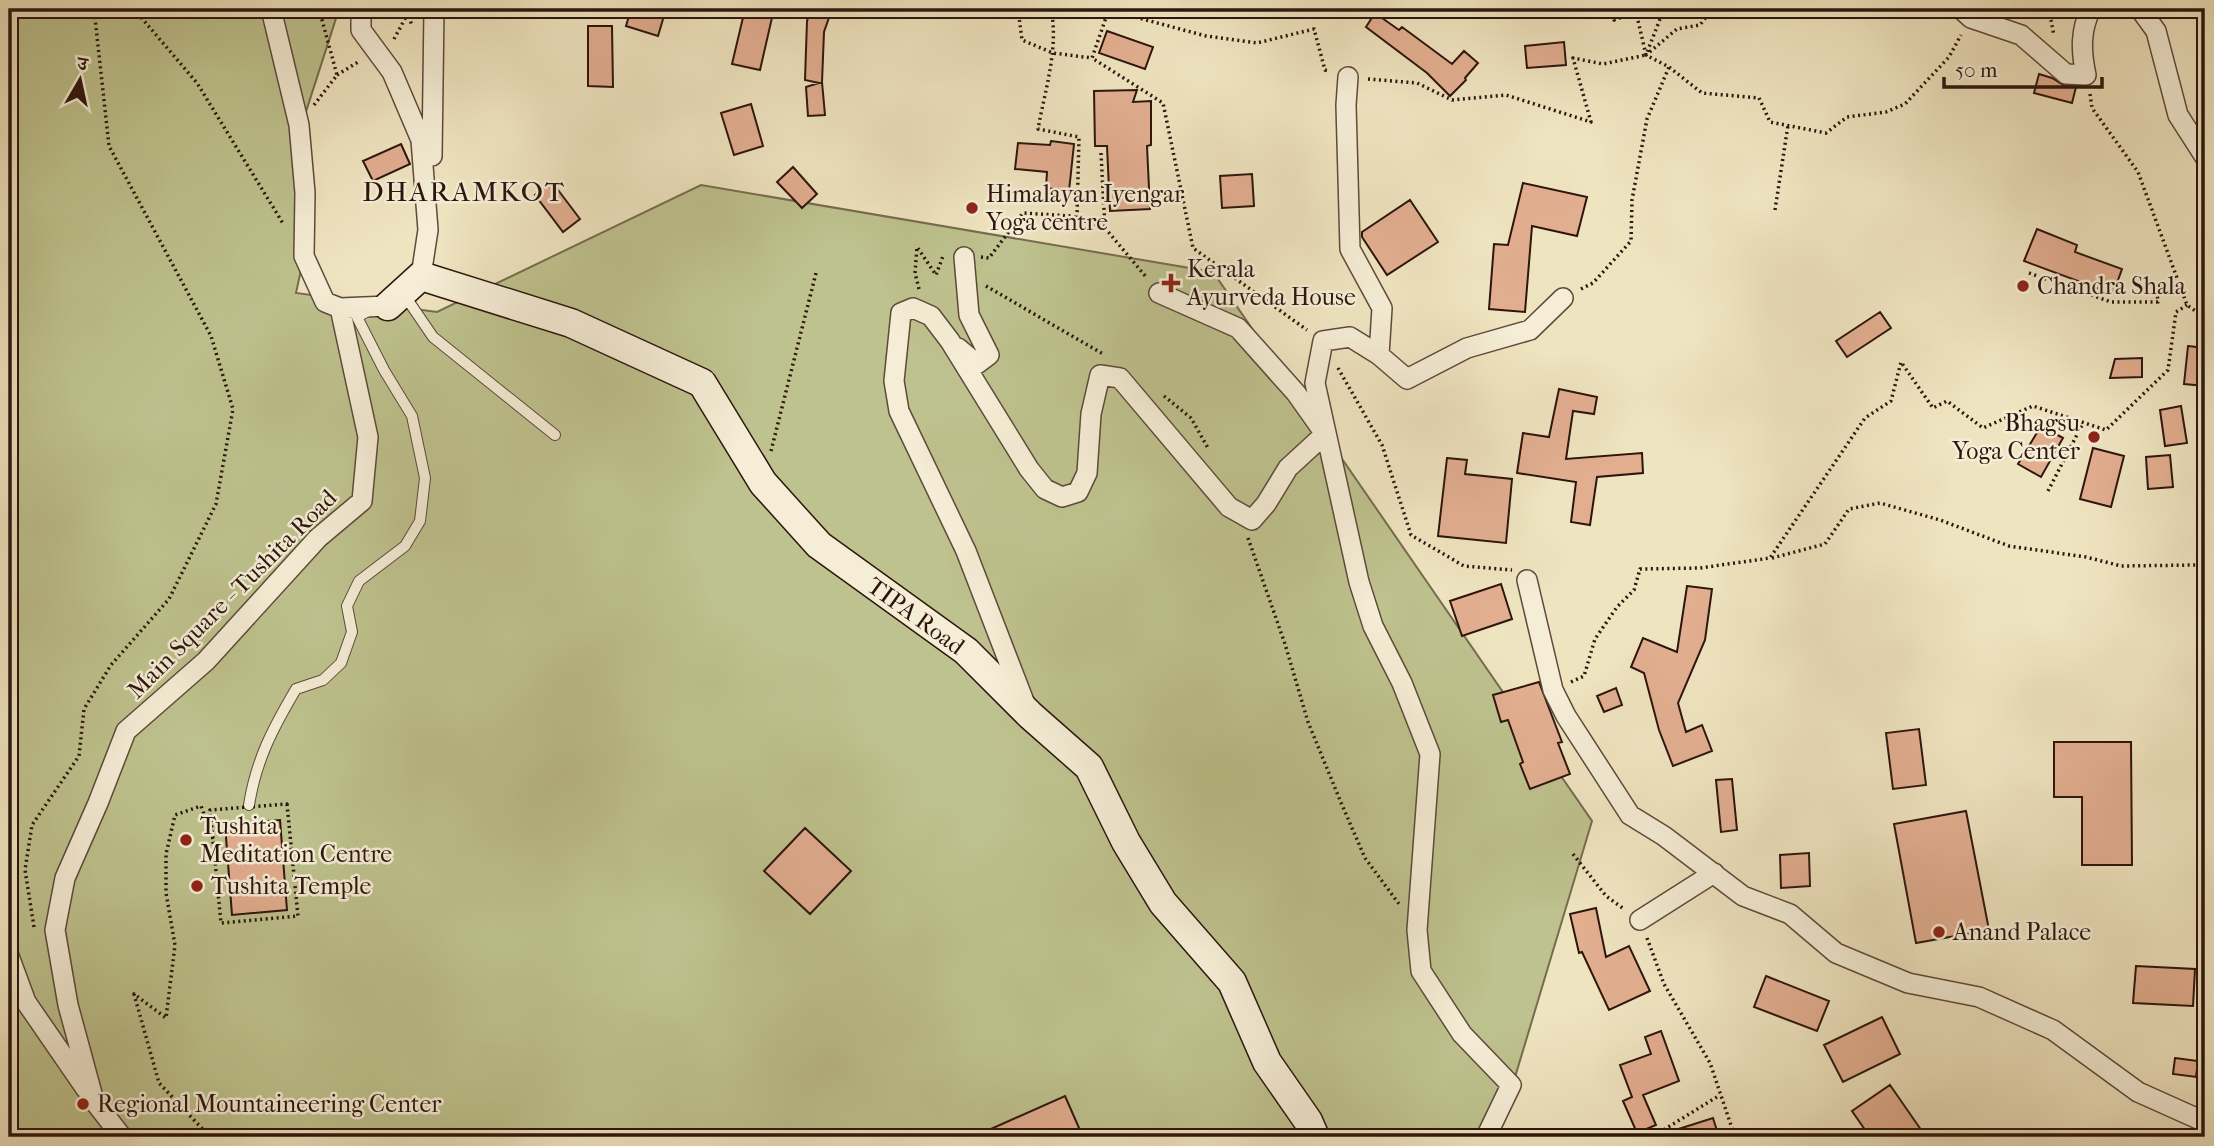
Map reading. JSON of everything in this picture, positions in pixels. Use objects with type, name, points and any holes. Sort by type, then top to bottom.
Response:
[{"type":"street","points":[[271,9],[299,125],[305,193],[304,256],[325,302],[340,309],[397,295],[428,230],[432,193],[425,14]]},
{"type":"street","points":[[361,9],[361,30],[392,72],[421,140],[428,230]]},
{"type":"street","points":[[1966,14],[2021,35],[2066,74],[2086,75],[2081,52],[2086,19],[2091,9]]},
{"type":"street","points":[[2140,9],[2156,31],[2178,115],[2205,157]]},
{"type":"street","points":[[1348,77],[1346,105],[1350,249],[1382,308],[1379,355]]},
{"type":"street","points":[[950,341],[976,364],[989,355],[969,316],[965,266]]},
{"type":"street","points":[[1159,293],[1238,328],[1296,393],[1325,434]]},
{"type":"street","name":"TIPA Road","points":[[397,295],[571,323],[702,383],[763,483],[819,545],[966,651],[1030,715],[1089,767],[1126,842],[1163,903],[1232,982],[1267,1062],[1308,1121],[1315,1137]]},
{"type":"street","points":[[1486,1137],[1511,1085],[1462,1034],[1421,971],[1417,930],[1430,754],[1402,683],[1370,615],[1359,582],[1315,383],[1323,341],[1350,337],[1379,355],[1407,379],[1467,348],[1530,330],[1563,298]]},
{"type":"street","points":[[1030,715],[966,551],[899,411],[894,381],[901,313],[913,308],[931,316],[950,341],[1029,469],[1045,489],[1062,497],[1078,492],[1087,473],[1091,414],[1100,375],[1120,378],[1229,507],[1251,520],[1266,504],[1288,468],[1325,434]]},
{"type":"street","name":"Main Square - Tushita Road","points":[[122,1137],[94,1101],[68,1005],[55,930],[65,878],[126,731],[206,661],[318,538],[362,500],[368,438],[340,309]]},
{"type":"street","points":[[1527,580],[1553,690],[1566,716],[1630,815],[1664,836],[1743,896],[1790,914],[1836,953],[1908,983],[1979,998],[2053,1030],[2138,1092],[2205,1122]]},
{"type":"street","points":[[1640,920],[1714,873]]},
{"type":"street","points":[[9,956],[26,1002],[94,1101]]},
{"type":"lane","points":[[248,805],[253,779],[267,739],[296,689],[323,680],[341,663],[352,632],[347,606],[359,581],[405,546],[420,521],[425,478],[412,416],[384,370],[357,317],[397,295],[433,337],[555,435]]},
{"type":"path","points":[[36,937],[25,870],[32,825],[79,756],[84,709],[111,665],[169,599],[216,504],[233,409],[211,336],[109,146],[94,9]]},
{"type":"path","points":[[134,9],[197,83],[304,256]]},
{"type":"path","points":[[299,125],[337,75],[319,9]]},
{"type":"path","points":[[1018,9],[1022,40],[1053,53],[1092,58],[1163,103],[1193,248],[1323,341],[1382,444],[1411,535],[1465,566],[1509,568],[1527,580]]},
{"type":"path","points":[[1051,9],[1054,24],[1053,53],[1038,129],[1079,138],[1077,218]]},
{"type":"path","points":[[1092,58],[1109,9],[1206,36],[1257,43],[1314,29],[1325,70],[1348,77],[1417,83],[1452,100],[1506,95],[1591,122],[1573,58],[1603,64],[1646,55],[1676,29],[1700,25],[1712,9]]},
{"type":"path","points":[[1611,9],[1614,20],[1636,12],[1646,55],[1669,67],[1702,93],[1759,98],[1770,122],[1826,133],[1847,117],[1886,111],[1905,104],[1949,57],[1966,14]]},
{"type":"path","points":[[1646,55],[1664,9]]},
{"type":"path","points":[[2197,9],[2205,35]]},
{"type":"path","points":[[383,60],[408,13],[413,29],[425,14]]},
{"type":"path","points":[[1563,298],[1592,283],[1631,242],[1632,200],[1647,119],[1669,67]]},
{"type":"path","points":[[2086,75],[2092,108],[2138,172],[2187,305],[2205,318]]},
{"type":"path","points":[[1775,210],[1788,125]]},
{"type":"path","points":[[1101,153],[1105,228]]},
{"type":"path","points":[[965,266],[989,258],[1023,213],[1071,216],[1105,228],[1159,293]]},
{"type":"path","points":[[926,314],[915,273],[917,247],[936,275],[947,243],[965,266],[1104,355]]},
{"type":"path","points":[[763,483],[816,273]]},
{"type":"path","points":[[2029,273],[2111,302],[2158,302],[2157,292],[2181,288]]},
{"type":"path","points":[[1770,558],[1865,418],[1891,401],[1901,362],[1933,408],[1947,401],[1983,428],[2033,406],[2106,430],[2168,370],[2176,312],[2187,305]]},
{"type":"path","points":[[1163,396],[1191,418],[1209,452]]},
{"type":"path","points":[[2048,491],[2083,423]]},
{"type":"path","points":[[1584,676],[1595,639],[1617,607],[1634,590],[1640,569],[1700,568],[1770,558],[1825,544],[1849,509],[1880,503],[1940,520],[2009,546],[2086,557],[2121,566],[2196,565],[2205,561]]},
{"type":"path","points":[[1239,513],[1285,644],[1308,722],[1342,805],[1365,858],[1417,930]]},
{"type":"path","points":[[287,804],[298,916],[221,923],[210,810],[248,805],[287,804]]},
{"type":"path","points":[[210,1137],[159,1083],[134,995],[166,1018],[175,945],[166,893],[166,854],[176,815],[201,806],[213,839]]},
{"type":"path","points":[[1573,853],[1606,896],[1640,920],[1664,984],[1710,1063],[1735,1137]]},
{"type":"path","points":[[1657,1137],[1657,1134],[1720,1095]]},
{"type":"green space","points":[[9,9],[339,9],[303,121],[304,256],[296,293],[437,312],[701,185],[1213,272],[1592,821],[1497,1137],[9,1137]]},
{"type":"building","points":[[631,9],[666,9],[658,36],[626,26]]},
{"type":"building","points":[[745,9],[774,9],[760,70],[732,64]]},
{"type":"building","points":[[811,9],[832,9],[824,32],[822,82],[825,115],[808,116],[806,87],[819,83],[805,80],[807,21]]},
{"type":"building","points":[[1375,13],[1399,30],[1402,27],[1452,64],[1464,51],[1478,63],[1450,96],[1427,73],[1366,27]]},
{"type":"building","points":[[588,26],[612,26],[613,87],[588,86]]},
{"type":"building","points":[[1107,31],[1153,47],[1145,69],[1099,53]]},
{"type":"building","points":[[1564,42],[1566,65],[1527,68],[1525,46]]},
{"type":"building","points":[[2039,74],[2065,86],[2076,87],[2072,103],[2034,93]]},
{"type":"building","points":[[1137,90],[1133,102],[1151,101],[1151,145],[1147,146],[1150,209],[1110,211],[1107,146],[1095,146],[1094,91]]},
{"type":"building","points":[[751,104],[763,146],[734,155],[721,113]]},
{"type":"building","points":[[1051,141],[1074,144],[1069,191],[1046,188],[1047,172],[1015,169],[1018,143],[1050,145]]},
{"type":"building","points":[[401,144],[410,164],[373,181],[363,161]]},
{"type":"building","points":[[793,167],[817,194],[802,208],[777,182]]},
{"type":"building","points":[[1252,174],[1254,206],[1222,208],[1220,176]]},
{"type":"building","points":[[552,182],[580,219],[563,232],[535,195]]},
{"type":"building","points":[[1523,183],[1587,197],[1577,236],[1532,226],[1525,312],[1489,309],[1494,244],[1508,245]]},
{"type":"building","points":[[1410,200],[1438,242],[1387,275],[1362,237],[1362,232]]},
{"type":"building","points":[[2037,229],[2077,245],[2075,252],[2122,269],[2113,294],[2024,261]]},
{"type":"building","points":[[1880,312],[1891,328],[1847,357],[1836,341]]},
{"type":"building","points":[[2188,346],[2205,348],[2205,386],[2184,384]]},
{"type":"building","points":[[2142,358],[2142,377],[2110,378],[2115,359]]},
{"type":"building","points":[[1559,389],[1597,397],[1594,414],[1573,411],[1566,459],[1642,453],[1643,473],[1597,477],[1590,525],[1571,522],[1576,482],[1517,473],[1523,433],[1549,437]]},
{"type":"building","points":[[2181,406],[2187,443],[2165,446],[2160,410]]},
{"type":"building","points":[[2041,426],[2063,438],[2041,477],[2018,464]]},
{"type":"building","points":[[2093,448],[2124,456],[2111,507],[2080,499]]},
{"type":"building","points":[[2170,455],[2173,487],[2148,489],[2146,457]]},
{"type":"building","points":[[1447,458],[1467,460],[1465,474],[1512,479],[1506,543],[1438,536]]},
{"type":"building","points":[[1501,584],[1512,619],[1462,636],[1450,601]]},
{"type":"building","points":[[1687,586],[1712,589],[1705,640],[1678,703],[1686,732],[1702,725],[1712,751],[1673,766],[1659,730],[1644,673],[1631,667],[1643,638],[1677,652]]},
{"type":"building","points":[[1539,682],[1562,742],[1558,743],[1570,774],[1530,789],[1508,720],[1501,722],[1493,695]]},
{"type":"building","points":[[1616,688],[1622,705],[1604,712],[1597,696]]},
{"type":"building","points":[[1919,729],[1926,785],[1893,789],[1886,733]]},
{"type":"building","points":[[2054,742],[2131,742],[2132,865],[2082,865],[2082,797],[2054,797]]},
{"type":"building","points":[[1732,779],[1737,830],[1721,832],[1716,780]]},
{"type":"building","points":[[1966,811],[1989,930],[1916,943],[1894,824]]},
{"type":"building","points":[[280,820],[287,910],[232,915],[225,824]]},
{"type":"building","points":[[805,828],[851,871],[810,914],[764,871]]},
{"type":"building","points":[[1809,853],[1810,886],[1781,888],[1780,855]]},
{"type":"building","points":[[1596,908],[1606,957],[1629,946],[1650,991],[1609,1010],[1582,952],[1579,953],[1570,914]]},
{"type":"building","points":[[2136,966],[2195,969],[2193,1006],[2133,1003]]},
{"type":"building","points":[[1766,976],[1829,1001],[1817,1031],[1754,1007]]},
{"type":"building","points":[[1882,1017],[1900,1054],[1843,1082],[1824,1045]]},
{"type":"building","points":[[1661,1031],[1679,1081],[1643,1095],[1656,1125],[1637,1133],[1623,1101],[1632,1097],[1620,1065],[1651,1054],[1645,1037]]},
{"type":"building","points":[[2175,1058],[2198,1061],[2196,1077],[2173,1074]]},
{"type":"building","points":[[1890,1085],[1926,1137],[1870,1137],[1852,1111]]},
{"type":"building","points":[[1065,1096],[1083,1137],[973,1137]]},
{"type":"building","points":[[1713,1118],[1718,1134],[1708,1137],[1664,1137],[1663,1134]]},
{"type":"place","name":"Himalayan Iyengar Yoga centre","points":[[972,208]]},
{"type":"place","name":"Kerala Ayurveda House","points":[[1171,283]]},
{"type":"place","name":"Chandra Shala","points":[[2023,286]]},
{"type":"place","name":"Bhagsu Yoga Center","points":[[2094,437]]},
{"type":"place","name":"Tushita Meditation Centre","points":[[186,840]]},
{"type":"place","name":"Tushita Temple","points":[[197,886]]},
{"type":"place","name":"Anand Palace","points":[[1939,932]]},
{"type":"place","name":"Regional Mountaineering Center","points":[[83,1104]]},
{"type":"district","name":"DHARAMKOT","points":[[464,191]]}]
